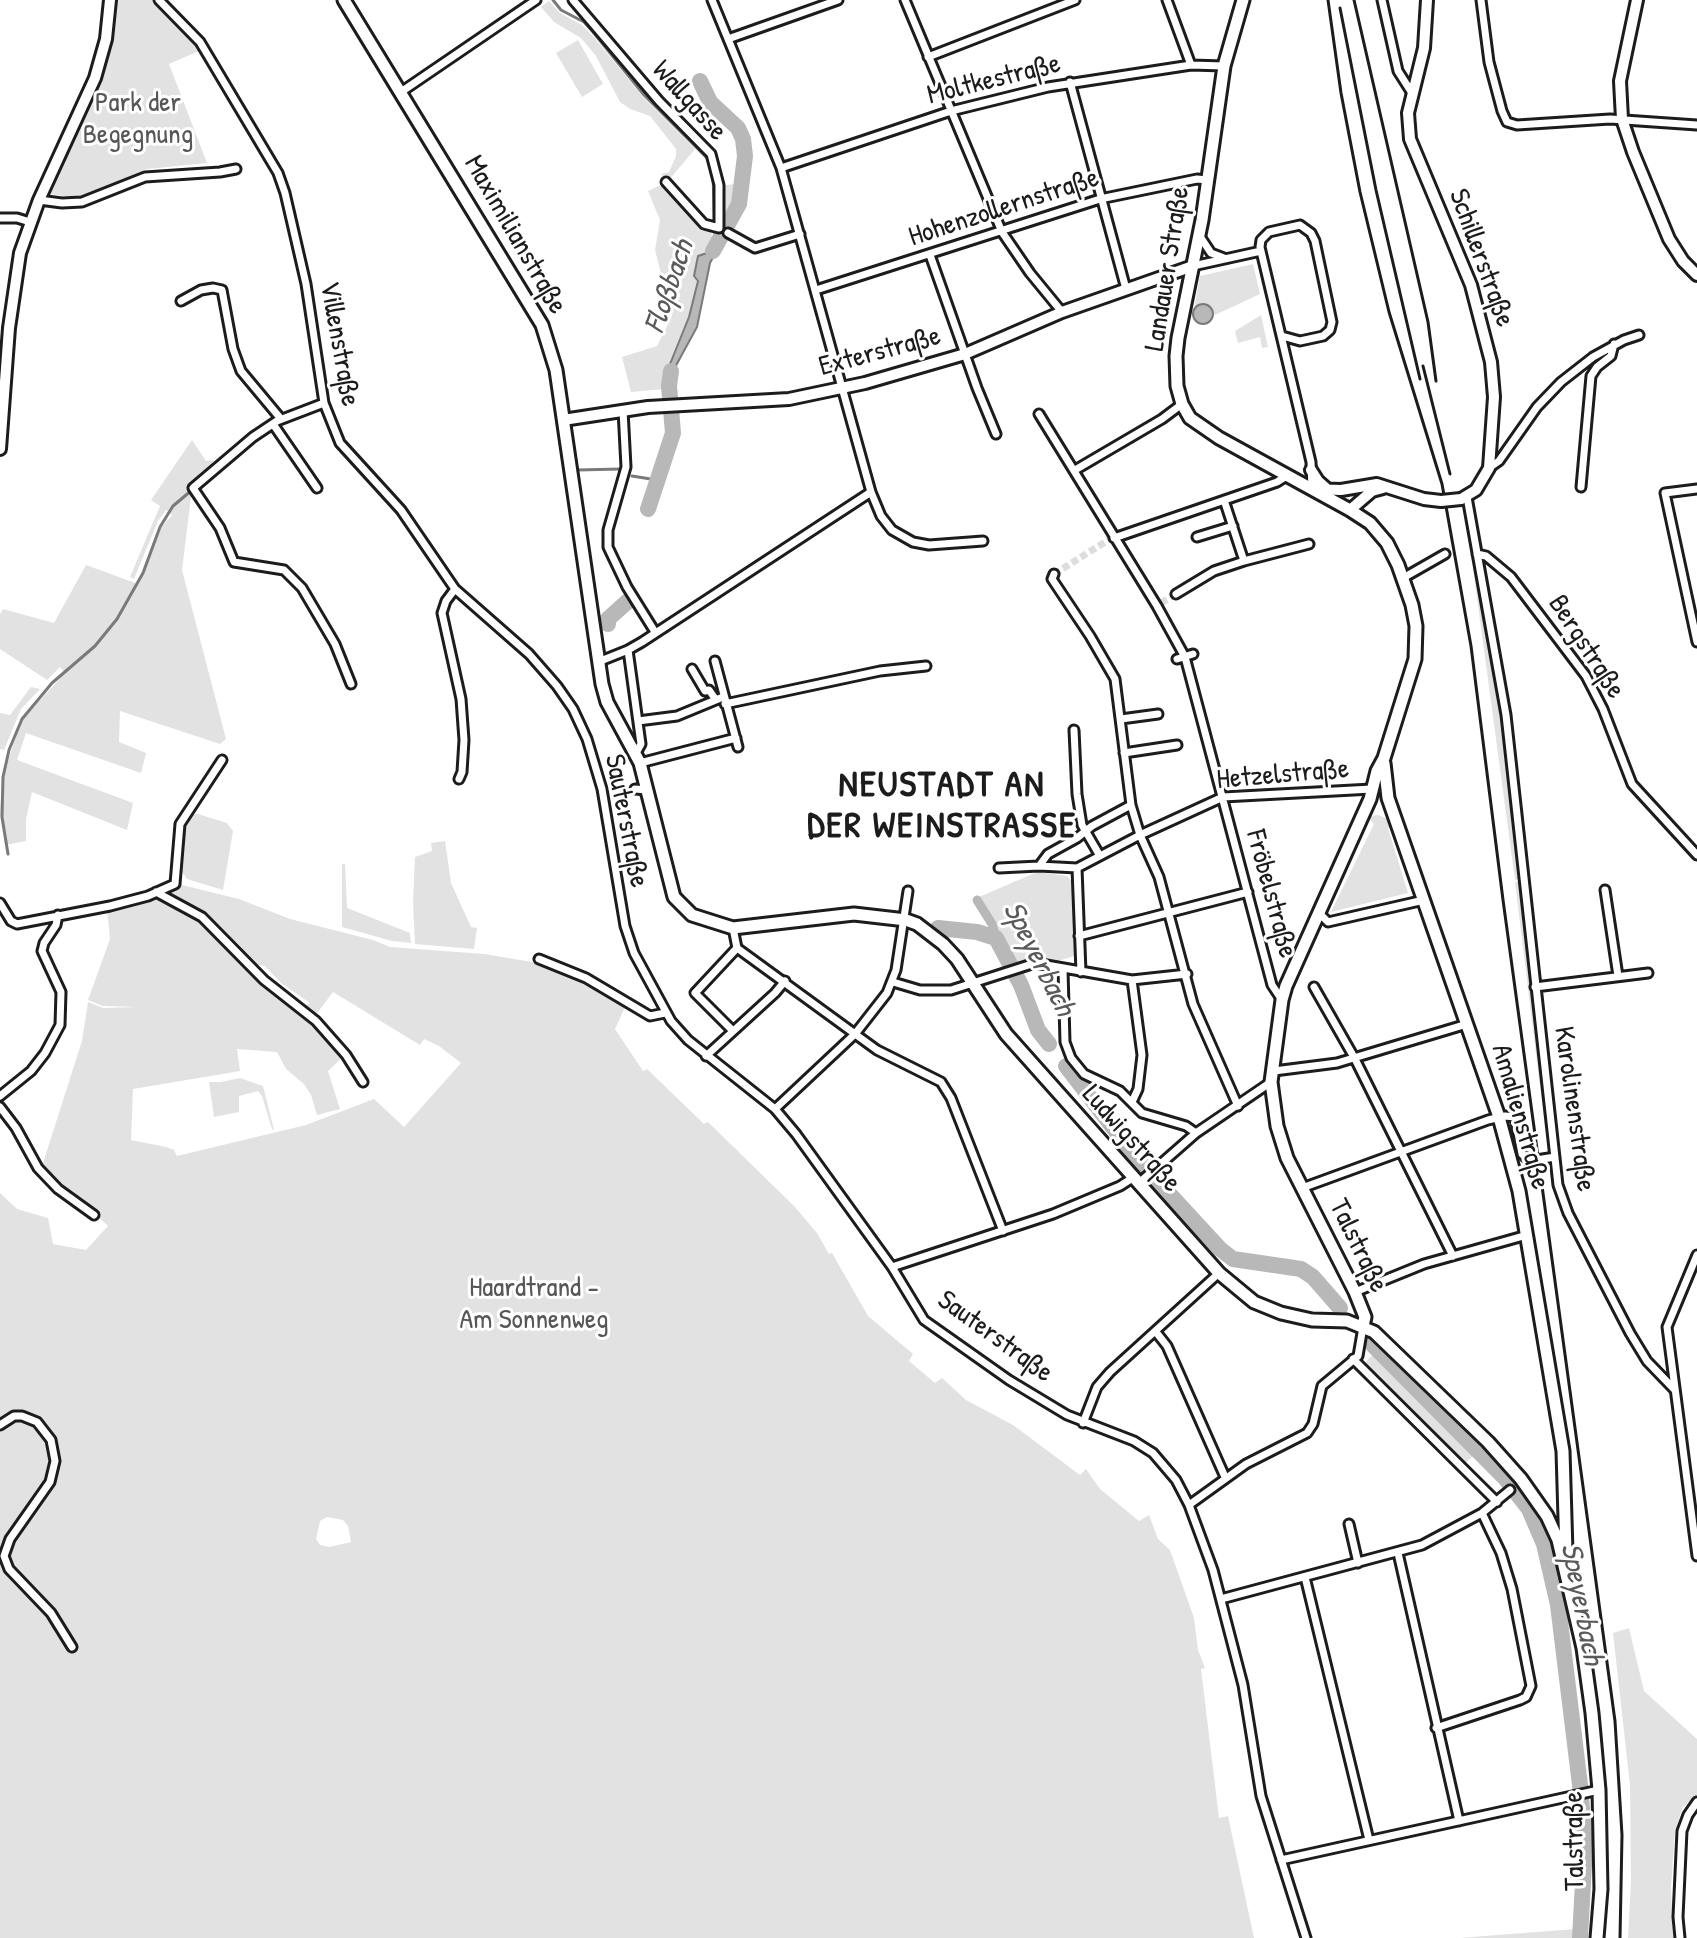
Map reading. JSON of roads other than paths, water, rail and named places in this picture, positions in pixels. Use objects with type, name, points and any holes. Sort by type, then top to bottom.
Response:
[{"type":"main road","name":"Maximilianstraße","points":[[344,0],[538,317],[556,370],[598,662],[607,702],[638,758],[641,789],[674,897],[692,915],[712,924],[733,928]]},
{"type":"main road","name":"Landauer Straße","points":[[1182,404],[1177,386],[1176,356],[1199,234],[1224,66],[1243,0]]},
{"type":"main road","points":[[1182,404],[1186,413],[1199,425],[1365,519],[1387,543],[1403,578]]},
{"type":"main road","name":"Talstraße","points":[[1403,578],[1414,615],[1416,651],[1366,810],[1318,912],[1282,1000],[1272,1077],[1277,1126],[1287,1158],[1355,1292],[1365,1317],[1363,1326],[1378,1335],[1488,1442],[1528,1487],[1547,1516],[1566,1568],[1584,1655],[1599,1790],[1601,1889],[1597,1938]]},
{"type":"main road","name":"Amalienstraße","points":[[1384,758],[1388,798],[1499,1117],[1528,1235],[1559,1423],[1566,1568]]},
{"type":"main road","points":[[1372,789],[1388,798]]},
{"type":"main road","points":[[1366,810],[1380,805],[1393,814]]},
{"type":"main road","points":[[733,928],[854,914],[906,920]]},
{"type":"main road","name":"Ludwigstraße","points":[[906,920],[917,924],[957,959],[1006,1034],[1143,1177],[1219,1273],[1254,1302],[1281,1313],[1312,1320],[1347,1321],[1363,1326]]},
{"type":"main road","points":[[1347,1321],[1356,1309],[1355,1292]]},
{"type":"main road","points":[[1547,1516],[1558,1510],[1565,1500]]},
{"type":"street","points":[[0,449],[13,295],[20,253],[39,200],[92,88],[106,39],[110,0]]},
{"type":"street","name":"Villenstraße","points":[[159,0],[200,42],[278,173],[306,284],[324,403],[340,443],[401,510],[455,589],[544,670],[573,709],[587,739]]},
{"type":"street","points":[[401,92],[536,0]]},
{"type":"street","name":"Wallgasse","points":[[573,0],[659,101],[711,154],[719,185],[719,228],[699,219],[666,182]]},
{"type":"street","points":[[712,0],[781,168],[871,492],[881,516],[900,537],[929,545],[983,541]]},
{"type":"street","points":[[728,39],[838,0]]},
{"type":"street","points":[[905,0],[1002,232],[1062,312]]},
{"type":"street","points":[[928,57],[1075,0]]},
{"type":"street","points":[[1167,0],[1191,65]]},
{"type":"street","points":[[1382,0],[1398,71],[1412,93]]},
{"type":"street","name":"Schillerstraße","points":[[1427,0],[1424,48],[1408,113],[1410,139],[1471,285],[1484,329],[1494,397],[1489,468]]},
{"type":"street","points":[[1481,0],[1489,62],[1507,122],[1517,125],[1622,119],[1697,125]]},
{"type":"street","points":[[1637,0],[1620,81],[1622,119],[1669,239],[1683,261],[1697,275]]},
{"type":"street","name":"Moltkestraße","points":[[781,168],[951,111],[1070,82],[1191,65],[1224,66]]},
{"type":"street","points":[[1070,82],[1126,289]]},
{"type":"street","points":[[39,200],[82,202],[145,177],[236,169]]},
{"type":"street","name":"Hohenzollernstraße","points":[[816,290],[1100,199],[1197,179],[1207,180]]},
{"type":"street","points":[[0,218],[30,222]]},
{"type":"street","points":[[1282,336],[1300,341],[1323,336],[1330,330],[1333,318],[1313,237],[1300,225],[1266,234],[1261,240],[1261,251],[1311,470],[1312,489],[1354,489],[1377,484],[1424,499],[1441,501],[1464,498],[1476,490],[1489,468],[1499,461],[1548,393],[1576,369],[1614,344],[1639,335]]},
{"type":"street","points":[[728,233],[755,248],[800,234]]},
{"type":"street","points":[[1199,234],[1211,253],[1226,258]]},
{"type":"street","points":[[1193,266],[1261,251]]},
{"type":"street","points":[[930,255],[996,434]]},
{"type":"street","name":"Exterstraße","points":[[563,420],[623,409],[770,401],[843,389],[965,354],[1062,312],[1193,266]]},
{"type":"street","points":[[181,301],[201,290],[222,290],[233,349],[241,371],[281,419]]},
{"type":"street","points":[[1581,487],[1591,376],[1611,356],[1614,344]]},
{"type":"street","points":[[324,403],[273,424],[193,488],[220,528],[234,562],[284,570],[302,588],[335,644],[351,684]]},
{"type":"street","points":[[1075,470],[1182,404]]},
{"type":"street","points":[[623,409],[626,467],[608,530],[608,547],[627,587],[655,632]]},
{"type":"street","name":"Fröbelstraße","points":[[1039,414],[1113,538],[1159,604],[1185,657],[1272,985],[1282,1000]]},
{"type":"street","points":[[273,424],[317,488]]},
{"type":"street","points":[[1311,470],[1328,489]]},
{"type":"street","points":[[1113,538],[1277,482],[1288,475]]},
{"type":"street","points":[[1350,510],[1372,491],[1389,487]]},
{"type":"street","points":[[1350,510],[1354,489]]},
{"type":"street","points":[[1697,489],[1665,493],[1697,642]]},
{"type":"street","points":[[598,662],[628,650],[871,492]]},
{"type":"street","name":"Karolinenstraße","points":[[1464,498],[1506,715],[1558,1185],[1568,1213],[1630,1333],[1647,1361],[1674,1389]]},
{"type":"street","points":[[1224,500],[1244,561]]},
{"type":"street","points":[[1197,537],[1233,526]]},
{"type":"street","points":[[1176,594],[1214,571],[1309,544]]},
{"type":"street","points":[[1403,578],[1445,554]]},
{"type":"street","name":"Bergstraße","points":[[1477,554],[1486,556],[1511,577],[1586,676],[1603,709],[1632,784],[1697,855]]},
{"type":"street","points":[[1053,576],[1115,679],[1131,805],[1140,835],[1159,877],[1193,1004],[1238,1106]]},
{"type":"street","points":[[455,589],[442,613],[461,699],[464,740],[459,779]]},
{"type":"street","points":[[628,650],[641,744],[638,758],[737,742],[722,700],[715,661]]},
{"type":"street","points":[[638,721],[677,716],[722,700],[880,671],[926,666]]},
{"type":"street","points":[[692,669],[705,691],[709,690],[722,700]]},
{"type":"street","points":[[1121,719],[1158,714]]},
{"type":"street","points":[[1074,730],[1077,794],[1085,831],[1100,856]]},
{"type":"street","name":"Sauterstraße","points":[[587,739],[609,819],[625,926],[634,953],[665,1013],[706,1056],[775,1109],[829,1176],[892,1267],[924,1320],[1009,1380],[1083,1423],[1134,1441],[1153,1453],[1165,1465],[1189,1505],[1221,1599],[1243,1685],[1261,1796],[1306,1938]]},
{"type":"street","points":[[1124,753],[1177,745]]},
{"type":"street","points":[[0,903],[14,924],[110,906],[175,884],[180,824],[222,760]]},
{"type":"street","name":"Hetzelstraße","points":[[1077,868],[1223,797],[1372,789]]},
{"type":"street","points":[[1039,866],[1048,854],[1131,805]]},
{"type":"street","points":[[999,868],[1077,868],[1081,972]]},
{"type":"street","points":[[1605,890],[1618,976]]},
{"type":"street","points":[[775,1109],[855,1034],[893,982],[906,920],[908,891]]},
{"type":"street","points":[[156,892],[202,917],[264,980],[316,1021],[346,1055],[363,1082]]},
{"type":"street","points":[[1079,936],[1248,892]]},
{"type":"street","points":[[1318,912],[1328,922],[1424,900]]},
{"type":"street","points":[[0,1096],[31,1071],[60,1025],[61,992],[42,951],[58,915]]},
{"type":"street","points":[[733,928],[737,948],[877,1050],[935,1078],[946,1089],[1003,1231]]},
{"type":"street","points":[[733,1031],[695,993],[737,948]]},
{"type":"street","points":[[539,959],[586,978],[650,1016],[665,1013]]},
{"type":"street","points":[[893,982],[929,991],[951,990],[1035,963],[1132,980],[1187,974]]},
{"type":"street","points":[[1063,970],[1067,1052],[1084,1074],[1120,1091],[1145,1115],[1186,1126],[1196,1133]]},
{"type":"street","points":[[1535,987],[1648,973]]},
{"type":"street","points":[[1132,980],[1142,1055],[1138,1089],[1132,1102]]},
{"type":"street","points":[[706,1056],[785,981]]},
{"type":"street","points":[[1314,987],[1355,1059],[1453,1256]]},
{"type":"street","points":[[892,1267],[1003,1231],[1143,1177],[1272,1077],[1355,1059],[1467,1024]]},
{"type":"street","points":[[0,1107],[48,1179],[94,1215]]},
{"type":"street","points":[[1302,1188],[1499,1117],[1515,1117],[1522,1154],[1530,1161],[1555,1157]]},
{"type":"street","points":[[1355,1292],[1393,1275],[1528,1235]]},
{"type":"street","points":[[1697,1255],[1667,1327],[1697,1556]]},
{"type":"street","points":[[1083,1423],[1097,1387],[1110,1372],[1219,1273]]},
{"type":"street","points":[[1189,1505],[1225,1477],[1307,1433],[1313,1424],[1322,1386],[1358,1356],[1363,1326]]},
{"type":"street","points":[[1156,1332],[1167,1346],[1225,1477]]},
{"type":"street","points":[[1362,1345],[1378,1335]]},
{"type":"street","points":[[1353,1359],[1497,1502]]},
{"type":"street","points":[[0,1425],[14,1416],[22,1416],[37,1422],[51,1440],[55,1461],[50,1482],[10,1539],[4,1556],[9,1569],[51,1613],[72,1647]]},
{"type":"street","points":[[1221,1599],[1422,1545],[1482,1513],[1510,1490]]},
{"type":"street","points":[[1436,1728],[1513,1704],[1526,1697],[1531,1686],[1512,1589],[1501,1553],[1482,1513]]},
{"type":"street","points":[[1349,1524],[1358,1563]]},
{"type":"street","points":[[1398,1553],[1459,1821]]},
{"type":"street","points":[[1305,1577],[1369,1840]]},
{"type":"street","points":[[1281,1860],[1599,1790]]},
{"type":"street","points":[[1680,1938],[1682,1831],[1697,1802]]},
{"type":"waterway","name":"Floßbach","points":[[553,0],[561,10],[584,22],[644,95],[707,158],[711,166]]},
{"type":"waterway","name":"Speyerbach","points":[[700,81],[710,102],[738,128],[745,156],[739,204],[713,251]]},
{"type":"waterway","name":"Floßbach","points":[[713,174],[715,234],[718,241]]},
{"type":"waterway","name":"Floßbach","points":[[648,509],[673,433],[669,386],[671,371]]},
{"type":"waterway","points":[[577,470],[621,469]]},
{"type":"waterway","points":[[632,476],[657,480]]},
{"type":"waterway","points":[[8,854],[2,817],[3,777],[9,750],[22,719],[52,683],[95,646],[117,619],[143,573],[160,527],[173,506],[192,490]]},
{"type":"waterway","name":"Floßbach","points":[[608,624],[608,619],[628,601]]},
{"type":"waterway","name":"Speyerbach","points":[[977,900],[992,924],[996,938]]},
{"type":"waterway","name":"Speyerbach","points":[[938,928],[977,932],[996,938],[1021,985],[1038,1030],[1049,1044]]},
{"type":"waterway","name":"Speyerbach","points":[[1066,1066],[1138,1160],[1220,1249],[1233,1259],[1301,1269],[1313,1277],[1340,1308]]},
{"type":"waterway","name":"Speyerbach","points":[[1373,1345],[1505,1478],[1529,1509],[1544,1544],[1558,1605],[1580,1785],[1585,1846],[1580,1938]]},
{"type":"tunnel","points":[[1054,574],[1110,539]]},
{"type":"tunnel","points":[[1161,603],[1176,594]]},
{"type":"railway","points":[[1328,0],[1341,93],[1360,192],[1389,312],[1442,484],[1471,646],[1615,1721],[1622,1835],[1620,1938]]},
{"type":"railway","points":[[1354,0],[1428,322],[1436,381]]},
{"type":"railway","points":[[1340,8],[1376,190],[1420,379]]},
{"type":"railway","points":[[1423,366],[1450,474]]},
{"type":"district","name":"NEUSTADT AN DER WEINSTRASSE","points":[[942,806]]},
{"type":"park label","name":"Park der Begegnung","points":[[138,120]]},
{"type":"park label","name":"Haardtrand - Am Sonnenweg","points":[[534,1305]]}]
